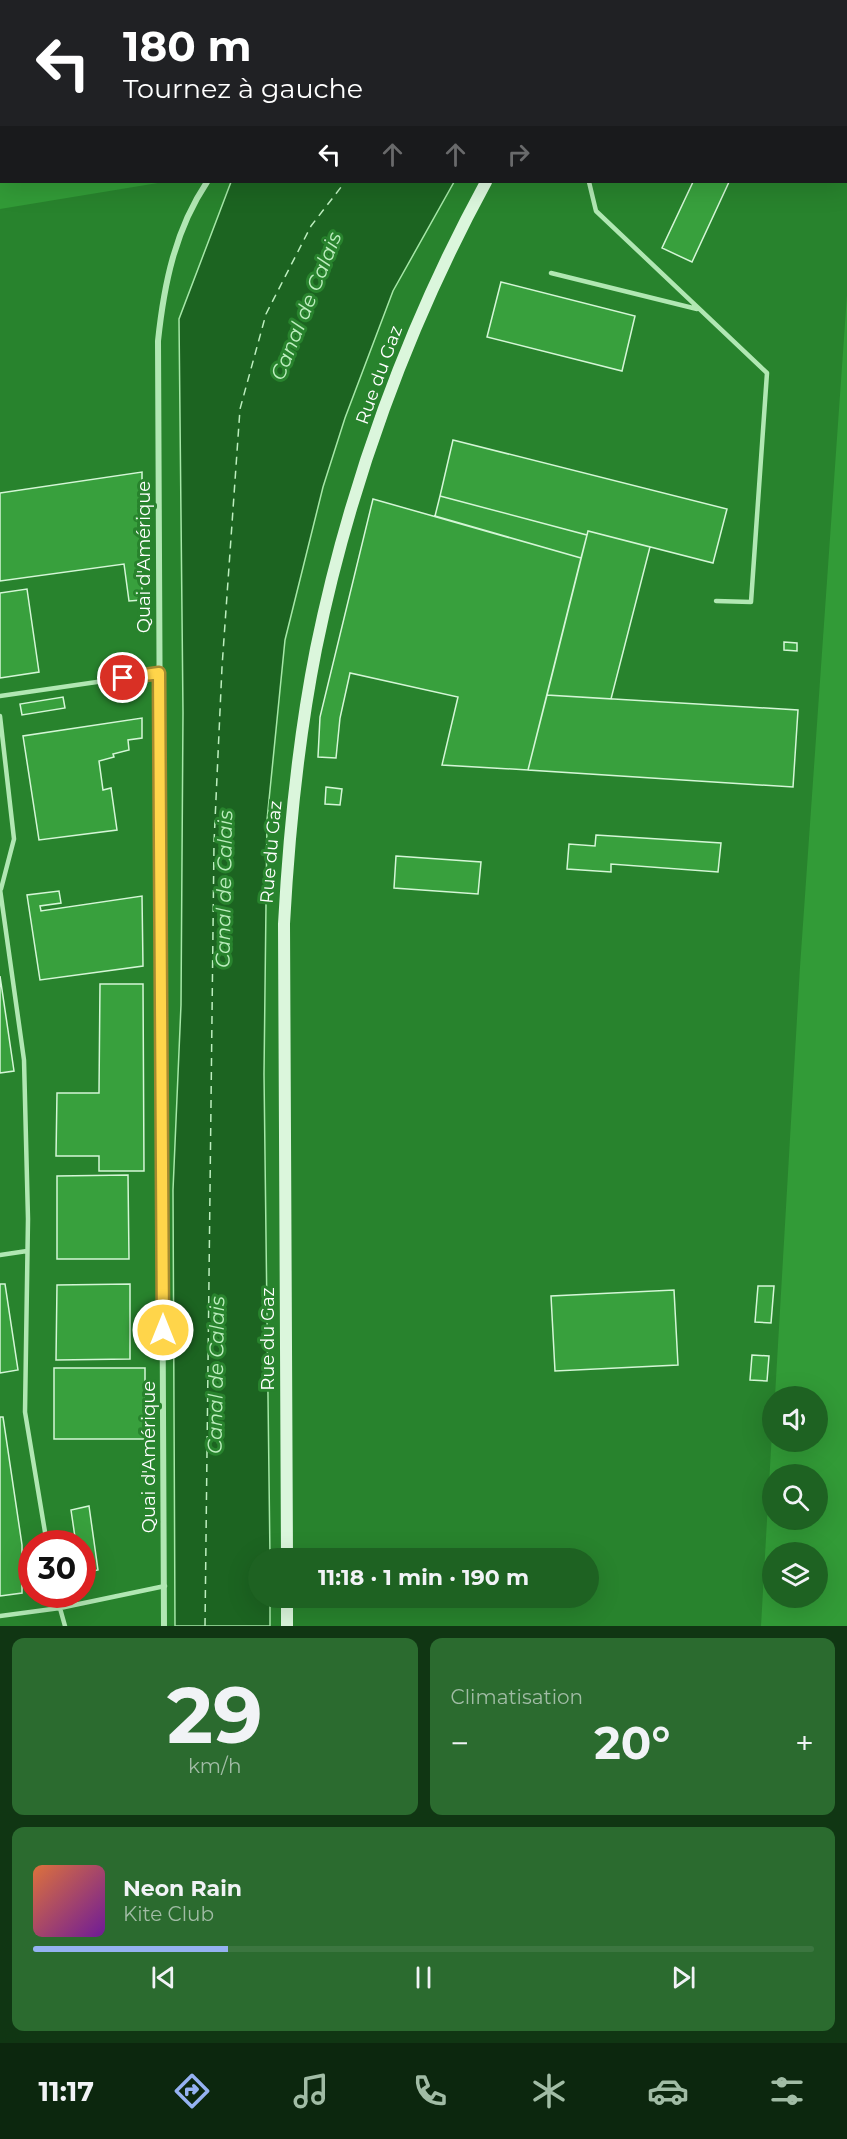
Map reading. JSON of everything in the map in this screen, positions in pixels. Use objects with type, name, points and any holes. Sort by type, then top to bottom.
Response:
[{"type":"street","name":"Quai d'Amérique","points":[[164,1626],[159,332],[166,285],[180,231],[206,183]]},
{"type":"street","name":"Rue du Gaz","points":[[287,1548],[284,924],[287,862],[305,716],[316,650],[331,583],[367,459],[421,312],[485,183]]},
{"type":"street","points":[[287,1608],[287,1626]]},
{"type":"lane","points":[[589,183],[596,211],[767,373],[751,602],[716,601]]},
{"type":"lane","points":[[551,273],[700,310]]},
{"type":"lane","points":[[0,696],[159,673]]},
{"type":"lane","points":[[0,716],[14,839],[0,889],[24,1060],[27,1251],[25,1412],[45,1530]]},
{"type":"lane","points":[[0,1255],[27,1251]]},
{"type":"lane","points":[[96,1600],[165,1586]]},
{"type":"lane","points":[[0,1616],[60,1608],[65,1626]]},
{"type":"shaded area","points":[[0,183],[158,183],[0,209]]},
{"type":"shaded area","points":[[847,295],[847,1626],[761,1626],[762,1608],[828,1608],[828,1542],[766,1542],[766,1530],[828,1530],[828,1464],[770,1464],[771,1452],[828,1452],[828,1386],[776,1386],[800,967]]},
{"type":"water","name":"Canal de Calais","points":[[231,183],[453,183],[393,291],[345,418],[323,487],[285,640],[267,820],[264,1074],[270,1548],[248,1548],[248,1608],[270,1608],[270,1626],[175,1626],[173,1190],[181,1005],[183,713],[179,319]]},
{"type":"building","points":[[693,183],[729,183],[692,262],[662,248]]},
{"type":"building","points":[[501,282],[635,316],[622,371],[487,337]]},
{"type":"building","points":[[453,440],[727,509],[713,563],[588,531],[587,535],[440,496]]},
{"type":"building","points":[[142,472],[142,600],[129,601],[124,564],[0,581],[0,493]]},
{"type":"building","points":[[440,496],[587,535],[581,558],[435,516]]},
{"type":"building","points":[[373,499],[581,558],[528,770],[442,765],[458,697],[350,673],[340,718],[336,758],[318,757],[320,717]]},
{"type":"building","points":[[588,531],[650,547],[611,699],[547,695]]},
{"type":"building","points":[[27,589],[39,672],[0,678],[0,593]]},
{"type":"building","points":[[784,642],[797,643],[797,651],[784,650]]},
{"type":"building","points":[[547,695],[798,710],[793,787],[528,770]]},
{"type":"building","points":[[63,697],[65,708],[22,715],[20,704]]},
{"type":"building","points":[[142,718],[142,738],[128,740],[129,750],[99,761],[103,790],[111,788],[117,830],[39,840],[23,736]]},
{"type":"building","points":[[326,787],[342,789],[340,805],[325,804]]},
{"type":"building","points":[[596,835],[721,843],[718,872],[611,864],[611,872],[567,869],[569,844],[595,846]]},
{"type":"building","points":[[396,856],[481,862],[478,894],[394,888]]},
{"type":"building","points":[[59,891],[61,903],[40,906],[41,911],[142,896],[143,966],[40,980],[27,895]]},
{"type":"building","points":[[0,976],[14,1071],[0,1073]]},
{"type":"building","points":[[100,984],[143,984],[144,1171],[99,1171],[99,1156],[56,1156],[57,1093],[99,1093]]},
{"type":"building","points":[[128,1175],[129,1259],[57,1259],[57,1176]]},
{"type":"building","points":[[0,1284],[5,1284],[18,1370],[0,1373]]},
{"type":"building","points":[[130,1284],[130,1359],[56,1360],[57,1285]]},
{"type":"building","points":[[758,1286],[774,1286],[771,1323],[755,1322]]},
{"type":"building","points":[[674,1290],[678,1365],[555,1371],[551,1296]]},
{"type":"building","points":[[752,1355],[769,1356],[767,1381],[750,1380]]},
{"type":"building","points":[[54,1368],[145,1368],[145,1439],[54,1439]]},
{"type":"building","points":[[0,1417],[3,1417],[20,1530],[18,1594],[0,1596]]},
{"type":"building","points":[[89,1506],[92,1530],[74,1530],[71,1510]]},
{"type":"ferry route","points":[[205,1626],[214,843],[222,667],[240,409],[266,314],[311,226],[344,183]]},
{"type":"route","points":[[123,678],[159,673],[163,1330]]}]
